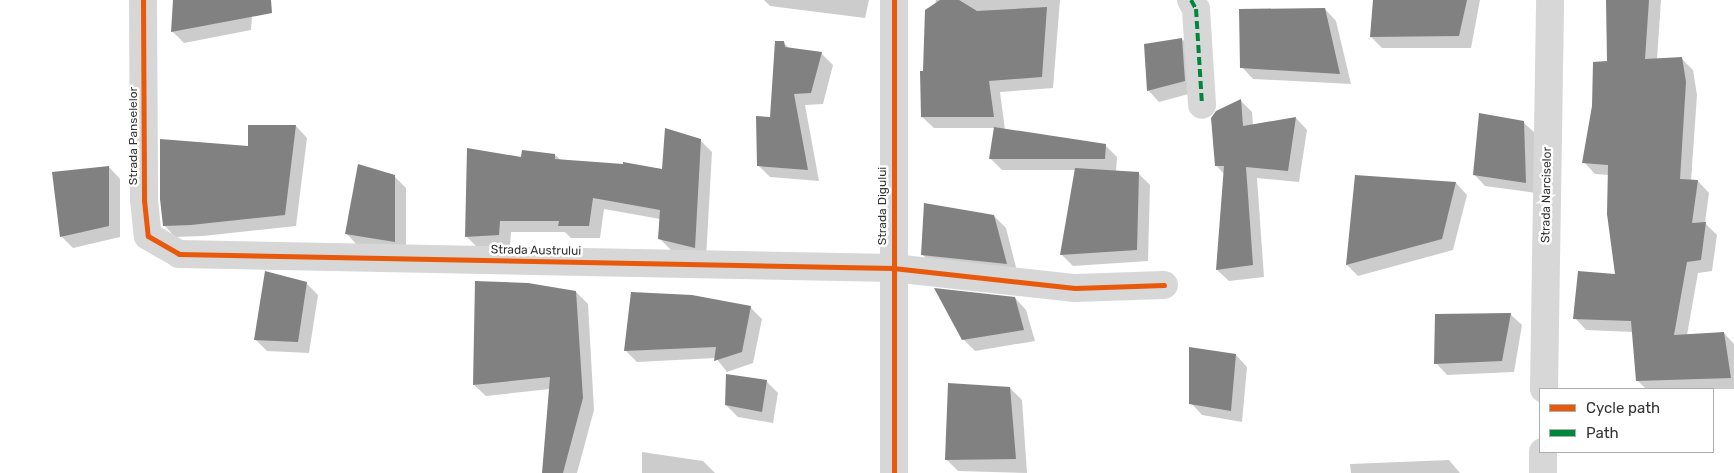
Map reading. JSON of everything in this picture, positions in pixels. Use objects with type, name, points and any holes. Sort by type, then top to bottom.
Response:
[{"type":"street","name":"Strada Panselelor","points":[[143,0],[144,200],[148,236],[179,254]]},
{"type":"street","name":"Strada Digului","points":[[894,0],[894,473]]},
{"type":"street","points":[[1190,0],[1196,9],[1202,105]]},
{"type":"street","name":"Strada Narciselor","points":[[1544,388],[1550,0]]},
{"type":"street","name":"Strada Austrului","points":[[179,254],[893,268],[1075,288],[1164,285]]},
{"type":"street","points":[[1543,453],[1543,473]]},
{"type":"building","points":[[173,0],[271,0],[272,13],[171,32]]},
{"type":"building","points":[[940,0],[959,0],[977,11],[1047,7],[1042,77],[989,81],[994,117],[921,117],[920,71],[923,71],[925,10]]},
{"type":"building","points":[[1373,0],[1467,0],[1459,36],[1370,37]]},
{"type":"building","points":[[1606,0],[1649,0],[1645,59],[1682,57],[1686,82],[1680,179],[1698,180],[1692,223],[1706,222],[1701,260],[1687,262],[1674,335],[1724,332],[1731,378],[1636,381],[1631,321],[1573,319],[1578,271],[1615,274],[1607,214],[1608,165],[1582,163],[1592,106],[1593,62],[1607,61]]},
{"type":"building","points":[[1325,8],[1340,74],[1240,68],[1239,9]]},
{"type":"building","points":[[1182,38],[1185,81],[1147,91],[1144,44]]},
{"type":"building","points":[[775,41],[784,41],[785,47],[822,52],[811,93],[794,94],[808,170],[757,166],[756,116],[770,117]]},
{"type":"building","points":[[1241,99],[1243,126],[1296,117],[1288,171],[1246,167],[1253,265],[1216,270],[1224,166],[1215,166],[1211,118],[1216,111]]},
{"type":"building","points":[[1479,113],[1524,121],[1526,183],[1473,175]]},
{"type":"building","points":[[248,125],[296,125],[285,215],[191,225],[163,226],[160,199],[160,139],[248,146]]},
{"type":"building","points":[[994,127],[1106,144],[1105,159],[989,159]]},
{"type":"building","points":[[665,128],[701,139],[695,248],[658,239],[660,210],[593,198],[589,226],[558,226],[559,221],[500,221],[499,235],[465,237],[467,148],[521,157],[522,150],[555,154],[555,159],[623,164],[623,162],[662,169]]},
{"type":"building","points":[[358,164],[395,175],[395,242],[345,234]]},
{"type":"building","points":[[109,166],[109,226],[60,237],[52,172]]},
{"type":"building","points":[[1075,168],[1139,172],[1137,250],[1060,255]]},
{"type":"building","points":[[1355,175],[1456,182],[1442,239],[1346,265]]},
{"type":"building","points":[[924,203],[994,215],[1007,264],[921,255]]},
{"type":"building","points":[[265,271],[307,282],[298,342],[254,340]]},
{"type":"building","points":[[475,281],[528,283],[576,291],[583,398],[563,473],[542,473],[550,377],[473,385]]},
{"type":"building","points":[[934,288],[1015,297],[1024,330],[962,340]]},
{"type":"building","points":[[631,292],[692,295],[751,306],[742,352],[714,361],[716,347],[624,351]]},
{"type":"building","points":[[1511,313],[1502,361],[1434,364],[1435,314]]},
{"type":"building","points":[[1189,347],[1236,354],[1231,411],[1189,404]]},
{"type":"building","points":[[726,374],[767,380],[762,412],[725,405]]},
{"type":"building","points":[[948,383],[1010,387],[1016,459],[945,460]]},
{"type":"marked path","points":[[1191,0],[1196,9],[1202,105]]},
{"type":"cycle path","points":[[143,0],[144,200],[148,236],[179,254],[893,268],[1075,288],[1164,285]]},
{"type":"cycle path","points":[[894,0],[894,473]]}]
